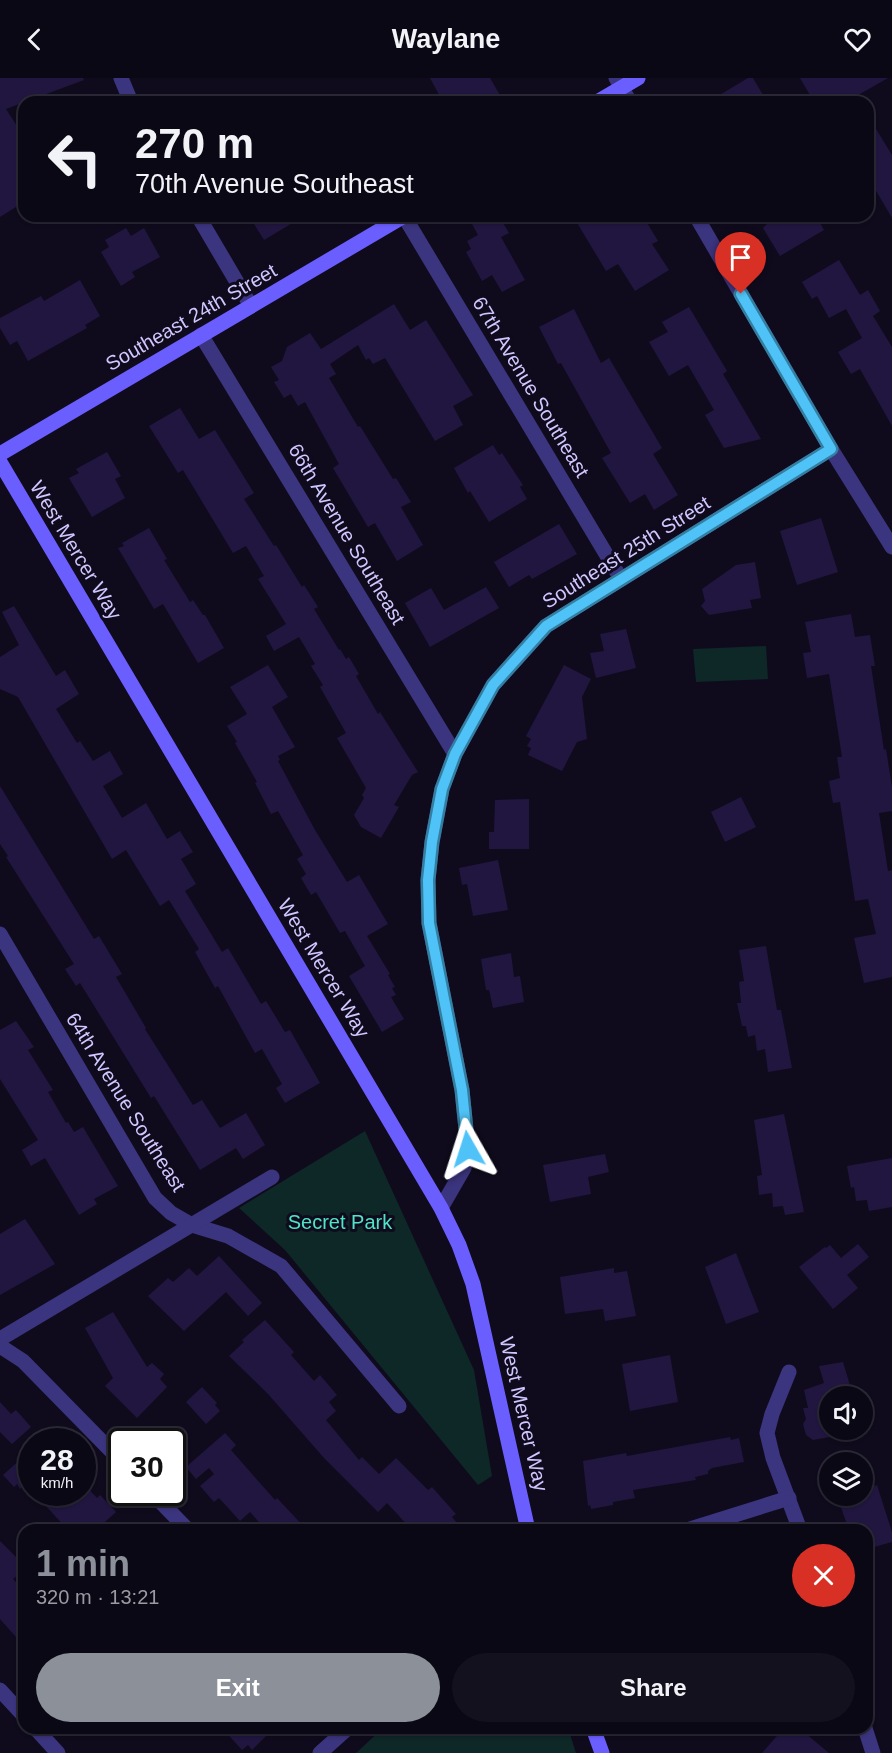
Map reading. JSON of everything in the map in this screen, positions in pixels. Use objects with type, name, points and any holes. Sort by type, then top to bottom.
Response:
[{"type":"street","points":[[121,78],[128,96]]},
{"type":"street","points":[[604,96],[618,83],[638,78]]},
{"type":"street","points":[[618,83],[626,96]]},
{"type":"street","points":[[202,222],[251,306]]},
{"type":"street","name":"Southeast 24th Street","points":[[0,454],[394,222]]},
{"type":"street","name":"67th Avenue Southeast","points":[[408,222],[621,579]]},
{"type":"street","points":[[699,222],[831,449],[892,548]]},
{"type":"street","name":"66th Avenue Southeast","points":[[201,335],[455,754]]},
{"type":"street","name":"Southeast 25th Street","points":[[441,1208],[464,1168],[468,1149],[462,1090],[429,923],[428,880],[432,842],[442,789],[455,754],[493,685],[546,626],[831,449]]},
{"type":"street","name":"West Mercer Way","points":[[0,462],[441,1208],[459,1245],[473,1284],[527,1524]]},
{"type":"street","name":"64th Avenue Southeast","points":[[0,934],[155,1198],[171,1213],[192,1225],[228,1236],[281,1266],[399,1406]]},
{"type":"street","points":[[0,1339],[272,1177]]},
{"type":"street","points":[[0,1346],[22,1361],[108,1448]]},
{"type":"street","points":[[789,1372],[775,1405],[767,1433],[773,1458],[798,1524]]},
{"type":"street","points":[[706,1524],[789,1498]]},
{"type":"street","points":[[165,1506],[182,1524]]},
{"type":"street","points":[[0,1690],[18,1710]]},
{"type":"street","points":[[41,1734],[58,1753]]},
{"type":"street","points":[[320,1753],[341,1734]]},
{"type":"street","points":[[595,1734],[602,1753]]},
{"type":"street","points":[[867,1734],[873,1753]]},
{"type":"green space","points":[[766,646],[768,679],[696,682],[693,649]]},
{"type":"green space","name":"Secret Park","points":[[365,1131],[474,1370],[492,1476],[478,1485],[285,1250],[239,1208]]},
{"type":"green space","points":[[377,1734],[570,1734],[576,1753],[356,1753]]},
{"type":"building","points":[[0,78],[83,78],[84,80],[41,96],[18,96],[18,105],[6,109],[18,128],[18,206],[0,217]]},
{"type":"building","points":[[430,78],[490,78],[500,96],[440,96]]},
{"type":"building","points":[[748,78],[753,78],[764,96],[718,96]]},
{"type":"building","points":[[800,78],[888,78],[856,96],[810,96]]},
{"type":"building","points":[[874,126],[892,155],[892,218],[874,187]]},
{"type":"building","points":[[253,222],[294,222],[264,240]]},
{"type":"building","points":[[503,222],[509,233],[501,237],[525,280],[502,292],[492,275],[482,281],[466,252],[471,249],[467,241],[478,235],[472,224]]},
{"type":"building","points":[[577,222],[647,222],[658,241],[652,244],[669,270],[635,291],[618,264],[606,271]]},
{"type":"building","points":[[766,222],[819,222],[824,230],[780,256],[763,228],[767,224]]},
{"type":"building","points":[[126,228],[131,236],[144,228],[160,257],[132,272],[135,277],[121,286],[101,252],[109,247],[105,240]]},
{"type":"building","points":[[839,260],[860,295],[868,290],[880,311],[873,316],[892,347],[892,426],[860,369],[851,374],[838,352],[862,338],[846,309],[829,318],[817,296],[812,299],[802,282]]},
{"type":"building","points":[[80,280],[100,316],[85,325],[87,328],[28,361],[17,341],[10,345],[0,328],[0,318],[41,296],[44,301]]},
{"type":"building","points":[[394,304],[410,330],[426,320],[473,395],[453,406],[463,425],[435,441],[385,358],[373,364],[369,358],[366,360],[358,345],[330,364],[336,374],[329,378],[358,427],[360,426],[393,479],[396,478],[411,502],[401,507],[423,545],[397,561],[375,523],[368,527],[333,468],[339,464],[305,402],[298,406],[291,394],[284,398],[274,382],[279,380],[271,367],[282,361],[287,347],[310,333],[321,349]]},
{"type":"building","points":[[689,307],[727,371],[723,374],[761,439],[724,448],[705,415],[714,410],[688,365],[669,376],[649,342],[668,332],[662,322]]},
{"type":"building","points":[[574,309],[601,363],[609,358],[662,448],[653,454],[678,495],[654,510],[645,494],[630,503],[602,458],[611,453],[561,363],[558,364],[539,327]]},
{"type":"building","points":[[180,408],[199,439],[215,430],[254,493],[244,499],[302,587],[304,585],[318,607],[314,609],[339,650],[346,659],[349,657],[359,674],[356,676],[378,714],[380,712],[418,772],[412,775],[394,805],[399,807],[381,838],[361,827],[354,815],[364,798],[362,795],[366,788],[337,738],[346,733],[320,687],[323,685],[311,666],[315,664],[299,637],[274,651],[266,636],[286,624],[258,579],[264,576],[246,546],[233,553],[183,470],[178,473],[149,426]]},
{"type":"building","points":[[493,445],[499,455],[502,453],[523,485],[520,487],[527,499],[489,522],[470,491],[468,493],[454,468]]},
{"type":"building","points":[[107,452],[121,476],[115,479],[125,498],[92,517],[69,478],[79,473],[76,469]]},
{"type":"building","points":[[821,518],[838,572],[797,585],[780,531]]},
{"type":"building","points":[[559,524],[577,554],[532,579],[529,575],[509,587],[494,562]]},
{"type":"building","points":[[149,528],[167,559],[164,560],[190,602],[193,600],[205,615],[224,648],[198,663],[163,604],[154,609],[118,548],[124,546],[122,543]]},
{"type":"building","points":[[755,562],[761,598],[750,600],[752,608],[709,615],[701,606],[705,601],[702,589],[736,565]]},
{"type":"building","points":[[486,587],[499,608],[430,647],[405,603],[431,588],[444,610]]},
{"type":"building","points":[[14,606],[56,676],[65,670],[79,694],[56,709],[77,743],[80,741],[93,761],[110,751],[123,774],[103,786],[122,818],[146,803],[167,839],[180,831],[193,852],[181,859],[196,884],[185,891],[222,952],[228,948],[261,1004],[266,1001],[285,1032],[290,1030],[320,1083],[285,1103],[276,1088],[282,1084],[262,1049],[255,1053],[218,986],[215,988],[195,952],[199,949],[169,900],[160,906],[126,850],[112,859],[18,697],[0,689],[0,657],[19,645],[2,612]]},
{"type":"building","points":[[851,614],[855,637],[870,635],[875,666],[871,666],[892,787],[892,811],[879,813],[888,871],[892,870],[892,977],[864,983],[854,938],[876,934],[868,899],[855,901],[840,802],[833,803],[829,781],[840,778],[837,757],[842,757],[829,674],[807,678],[803,653],[811,652],[805,622]]},
{"type":"building","points":[[626,629],[636,668],[596,678],[590,653],[604,651],[600,634]]},
{"type":"building","points":[[268,665],[288,697],[272,707],[295,747],[278,756],[280,760],[278,761],[315,830],[347,882],[359,875],[388,924],[367,936],[390,974],[388,975],[395,987],[392,988],[396,995],[391,997],[404,1019],[382,1032],[349,976],[365,966],[345,931],[340,933],[316,892],[311,895],[301,878],[306,874],[297,859],[303,855],[278,811],[271,814],[227,726],[247,714],[230,687]]},
{"type":"building","points":[[564,665],[591,679],[582,697],[587,739],[577,742],[562,771],[528,755],[531,748],[527,746],[531,739],[526,736]]},
{"type":"building","points":[[0,786],[94,939],[99,936],[122,974],[116,977],[145,1029],[193,1105],[202,1100],[220,1128],[246,1113],[265,1145],[243,1159],[236,1148],[200,1170],[154,1096],[151,1098],[80,983],[76,986],[65,969],[74,964],[6,857],[8,856],[0,844]]},
{"type":"building","points":[[741,797],[756,827],[725,842],[711,812]]},
{"type":"building","points":[[529,799],[529,849],[489,849],[489,832],[494,832],[495,800]]},
{"type":"building","points":[[498,860],[508,910],[473,916],[467,884],[462,885],[459,868]]},
{"type":"building","points":[[766,946],[777,1010],[781,1010],[792,1068],[768,1072],[765,1049],[757,1051],[755,1035],[748,1037],[746,1026],[742,1026],[737,1003],[741,1003],[739,982],[744,981],[739,950]]},
{"type":"building","points":[[511,953],[514,977],[520,976],[524,1002],[493,1008],[489,990],[486,990],[481,959]]},
{"type":"building","points":[[16,1021],[34,1047],[28,1050],[53,1090],[48,1092],[66,1123],[68,1122],[74,1132],[83,1127],[118,1186],[94,1199],[97,1204],[79,1215],[45,1158],[31,1166],[22,1150],[38,1140],[0,1079],[0,1030]]},
{"type":"building","points":[[784,1114],[804,1212],[785,1215],[783,1206],[773,1207],[772,1193],[759,1195],[757,1176],[762,1175],[754,1120]]},
{"type":"building","points":[[605,1154],[609,1172],[588,1177],[591,1194],[550,1202],[543,1165]]},
{"type":"building","points":[[892,1158],[892,1207],[869,1211],[867,1200],[856,1201],[847,1166]]},
{"type":"building","points":[[25,1219],[55,1264],[0,1295],[0,1234]]},
{"type":"building","points":[[858,1244],[869,1257],[847,1275],[858,1288],[833,1309],[799,1267],[830,1245],[841,1258]]},
{"type":"building","points":[[736,1253],[759,1312],[726,1324],[705,1267]]},
{"type":"building","points":[[219,1256],[262,1303],[248,1316],[226,1292],[184,1331],[148,1296],[168,1278],[173,1282],[189,1268],[197,1276]]},
{"type":"building","points":[[614,1268],[614,1273],[627,1271],[636,1316],[605,1321],[603,1309],[565,1314],[560,1277]]},
{"type":"building","points":[[113,1312],[147,1367],[152,1363],[164,1374],[160,1379],[167,1387],[137,1418],[105,1386],[113,1378],[85,1328]]},
{"type":"building","points":[[265,1320],[294,1352],[291,1355],[314,1381],[320,1375],[337,1395],[329,1402],[336,1411],[326,1420],[359,1460],[362,1457],[379,1474],[396,1458],[428,1490],[432,1487],[456,1514],[452,1517],[458,1524],[406,1524],[387,1503],[378,1512],[324,1458],[268,1394],[229,1356],[244,1342],[242,1340]]},
{"type":"building","points":[[670,1355],[678,1402],[630,1411],[622,1364]]},
{"type":"building","points":[[843,1362],[850,1386],[819,1386],[819,1439],[813,1440],[806,1435],[803,1424],[806,1419],[803,1408],[808,1408],[804,1390],[824,1383],[819,1366]]},
{"type":"building","points":[[202,1387],[217,1403],[215,1405],[220,1411],[206,1424],[186,1402]]},
{"type":"building","points":[[0,1402],[11,1414],[16,1410],[31,1427],[18,1428],[18,1439],[12,1444],[0,1432]]},
{"type":"building","points":[[225,1433],[236,1445],[231,1450],[275,1500],[277,1498],[301,1524],[261,1524],[250,1512],[240,1521],[219,1498],[214,1502],[200,1486],[214,1474],[209,1468],[196,1479],[186,1467]]},
{"type":"building","points":[[730,1437],[731,1440],[739,1438],[744,1462],[712,1468],[708,1474],[695,1477],[696,1480],[633,1490],[635,1498],[613,1502],[613,1505],[591,1509],[590,1505],[588,1506],[583,1461],[626,1453],[627,1456]]},
{"type":"building","points":[[18,1462],[18,1486],[17,1484],[14,1487],[3,1475]]},
{"type":"building","points":[[877,1485],[892,1532],[892,1542],[873,1547],[873,1524],[847,1524],[841,1506],[873,1506],[873,1486]]},
{"type":"building","points":[[100,1495],[116,1512],[103,1524],[62,1524],[46,1506],[96,1506],[96,1497]]},
{"type":"building","points":[[0,1541],[18,1559],[18,1575],[13,1579],[18,1584],[18,1639],[0,1619]]},
{"type":"building","points":[[227,1734],[268,1734],[252,1750],[248,1745],[242,1750]]},
{"type":"building","points":[[779,1734],[806,1734],[829,1753],[762,1753]]},
{"type":"route","points":[[468,1149],[462,1090],[429,923],[428,880],[432,842],[442,789],[455,754],[493,685],[546,626],[831,449],[741,294]]}]
